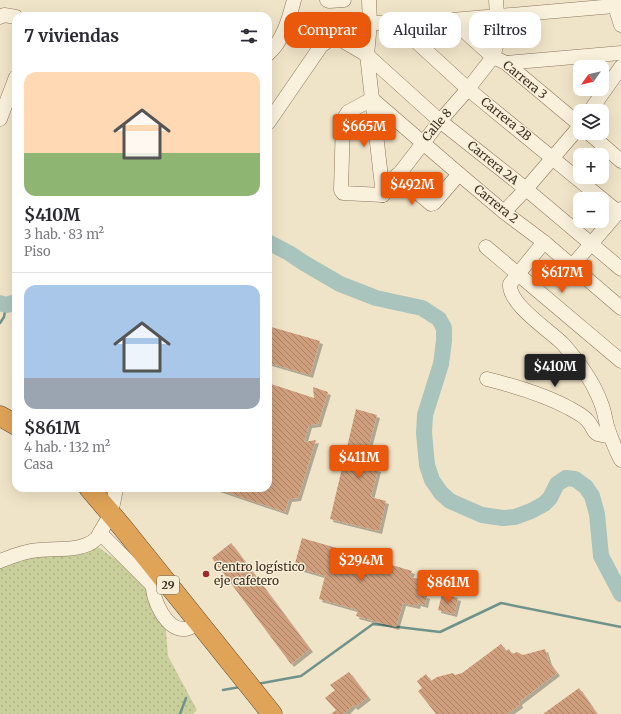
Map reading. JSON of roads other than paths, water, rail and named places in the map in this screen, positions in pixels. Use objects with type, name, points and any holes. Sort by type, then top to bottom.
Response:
[{"type":"highway","points":[[0,416],[12,423]]},
{"type":"highway","name":"29","points":[[92,492],[111,514],[154,578],[199,624],[272,714]]},
{"type":"street","points":[[272,50],[276,47],[290,16],[294,0]]},
{"type":"street","points":[[327,0],[344,0]]},
{"type":"street","points":[[370,0],[370,12]]},
{"type":"street","points":[[496,0],[497,12]]},
{"type":"street","points":[[527,12],[616,3],[621,25]]},
{"type":"street","points":[[0,17],[4,15],[12,16]]},
{"type":"street","name":"Carrera 3","points":[[461,28],[493,57],[506,63],[573,120]]},
{"type":"street","points":[[272,35],[282,32]]},
{"type":"street","name":"Carrera 2A","points":[[272,117],[321,46],[329,40],[335,38],[343,40],[368,54],[440,121],[526,189],[621,269]]},
{"type":"street","points":[[368,48],[372,99],[383,195],[343,193],[343,120],[348,112],[372,99]]},
{"type":"street","name":"Carrera 2B","points":[[423,48],[468,89],[620,211]]},
{"type":"street","points":[[493,57],[496,48]]},
{"type":"street","points":[[506,63],[621,53]]},
{"type":"street","name":"Calle 8","points":[[383,195],[422,143],[493,57]]},
{"type":"street","points":[[595,104],[621,67]]},
{"type":"street","points":[[0,119],[12,87]]},
{"type":"street","name":"Carrera 2","points":[[372,99],[458,174],[504,212],[544,242],[621,308]]},
{"type":"street","points":[[504,212],[526,189],[573,134]]},
{"type":"street","points":[[597,140],[621,161]]},
{"type":"street","points":[[397,175],[431,204],[434,203],[458,174]]},
{"type":"street","points":[[572,266],[620,211]]},
{"type":"street","points":[[544,242],[514,279],[509,290],[516,301],[563,344],[588,376],[601,404],[610,436],[621,460]]},
{"type":"street","points":[[486,247],[514,279],[621,361]]},
{"type":"street","points":[[487,379],[519,387],[567,408],[587,420],[594,432],[600,435],[610,436]]},
{"type":"street","points":[[0,561],[38,550],[83,546],[96,539],[108,522],[115,492]]},
{"type":"street","points":[[100,533],[154,578]]},
{"type":"waterway","points":[[272,244],[340,284],[376,298],[422,308],[439,319],[444,328],[441,364],[425,415],[424,433],[427,465],[432,480],[441,493],[450,501],[482,515],[503,518],[515,517],[544,504],[550,498],[557,484],[566,478],[575,479],[586,487],[592,496],[597,514],[601,556],[621,594]]},
{"type":"waterway","points":[[0,303],[6,305],[12,303]]},
{"type":"waterway","points":[[0,323],[4,317],[6,305]]},
{"type":"waterway","points":[[257,684],[301,676],[373,624],[440,632],[501,603],[621,627]]},
{"type":"waterway","points":[[223,690],[240,687]]},
{"type":"waterway","points":[[180,714],[186,698]]},
{"type":"place","name":"Centro logístico eje cafetero","points":[[206,574]]}]
